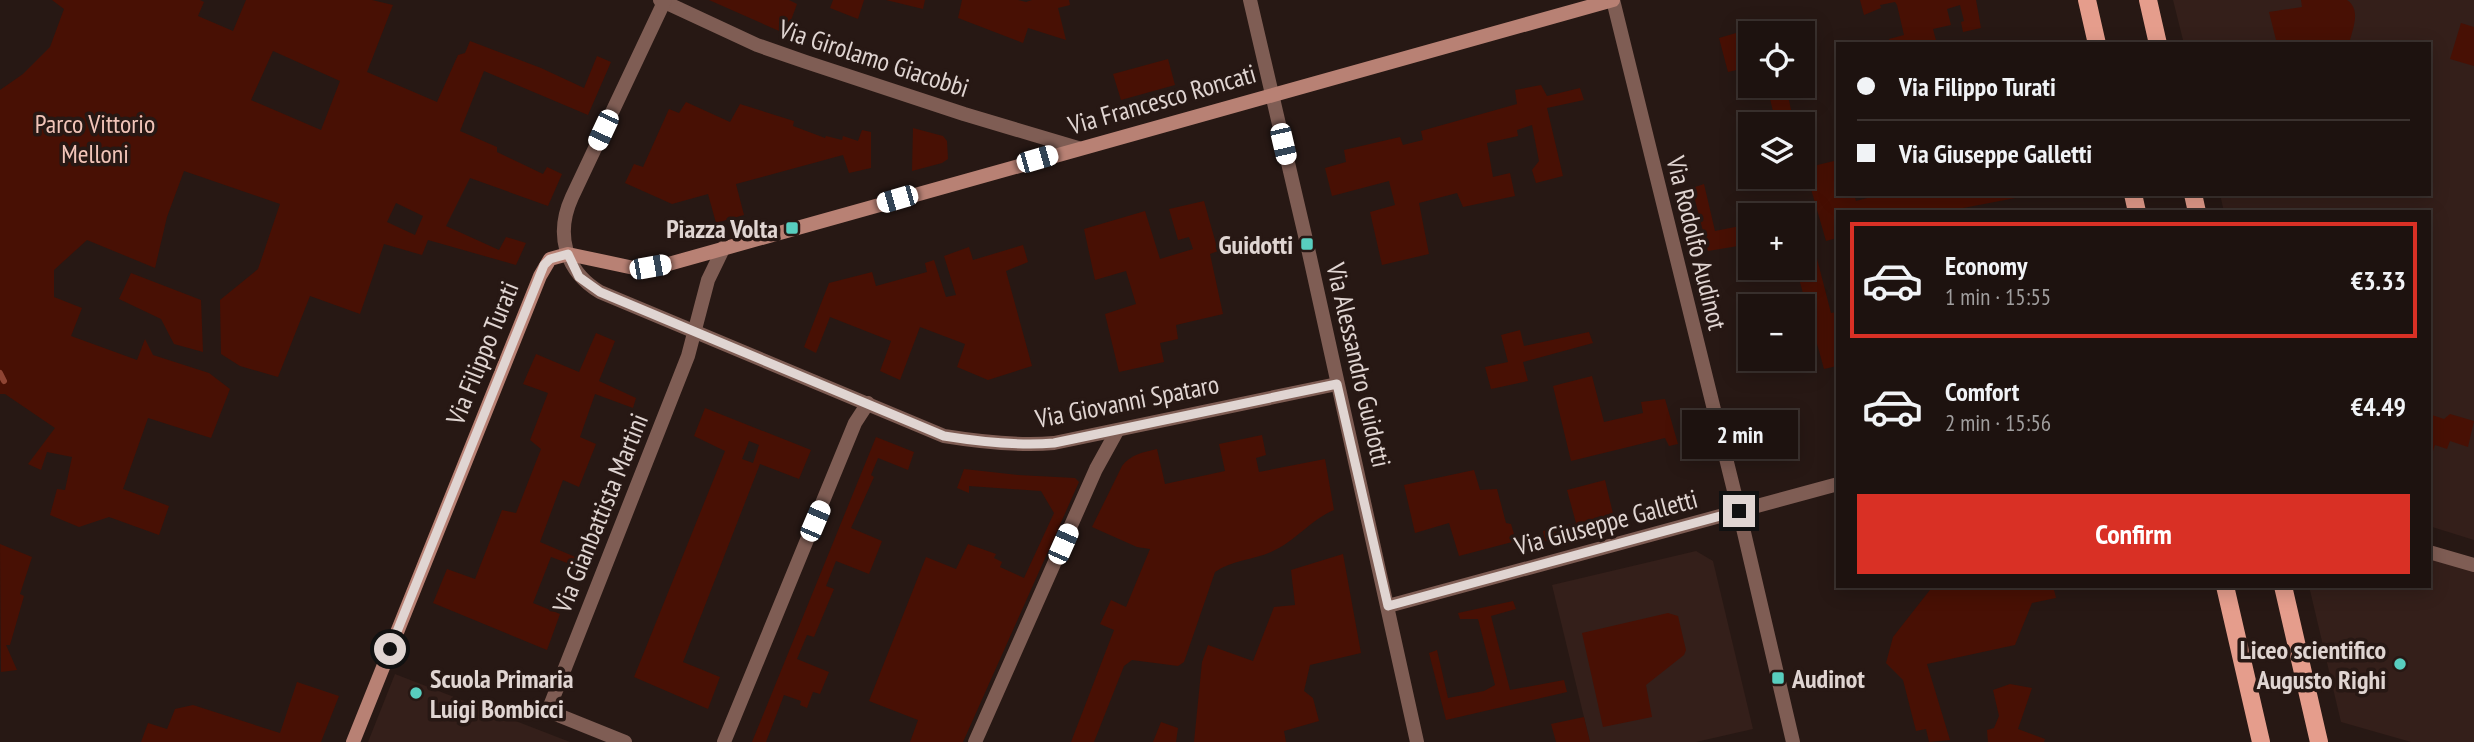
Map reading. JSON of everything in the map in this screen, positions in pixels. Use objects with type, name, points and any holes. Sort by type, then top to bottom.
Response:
[{"type":"main road","points":[[2087,0],[2097,42]]},
{"type":"main road","points":[[2148,0],[2158,42]]},
{"type":"main road","points":[[2225,588],[2261,742]]},
{"type":"main road","points":[[2283,588],[2319,742]]},
{"type":"street","name":"Via Alessandro Guidotti","points":[[1250,0],[1417,742]]},
{"type":"street","name":"Via Francesco Roncati","points":[[568,254],[616,265],[650,267],[1613,0]]},
{"type":"street","name":"Via Rodolfo Audinot","points":[[1613,0],[1793,742]]},
{"type":"street","name":"Via Girolamo Giacobbi","points":[[663,1],[757,45],[964,114],[1078,148]]},
{"type":"street","points":[[568,254],[564,231],[568,206],[663,1]]},
{"type":"street","name":"Via Gianbattista Martini","points":[[625,742],[548,711],[688,356],[708,280],[724,247]]},
{"type":"street","name":"Via Giovanni Spataro","points":[[568,254],[579,277],[600,292],[944,436],[973,441],[1033,445],[1116,431],[1337,384]]},
{"type":"street","name":"Via Filippo Turati","points":[[353,742],[544,265],[550,259],[568,254]]},
{"type":"street","points":[[724,742],[855,423],[868,403]]},
{"type":"street","points":[[975,742],[1116,431]]},
{"type":"street","name":"Via Giuseppe Galletti","points":[[1388,606],[1836,485]]},
{"type":"street","points":[[2431,553],[2474,565]]},
{"type":"shaded area","points":[[2173,0],[2474,0],[2474,540],[2431,527],[2431,210],[2224,210],[2220,196],[2431,196],[2431,42],[2184,42]]},
{"type":"shaded area","points":[[1696,551],[1713,561],[1753,729],[1696,742],[1590,742],[1552,585]]},
{"type":"shaded area","name":"Liceo scientifico Augusto Righi","points":[[2431,557],[2474,570],[2474,742],[2411,742],[2341,722],[2309,588],[2431,588]]},
{"type":"shaded area","name":"Scuola Primaria Luigi Bombicci","points":[[395,674],[508,718],[570,742],[368,742]]},
{"type":"green space","name":"Parco Vittorio Melloni","points":[[52,0],[200,0],[204,2],[198,16],[233,31],[246,0],[372,0],[393,5],[367,72],[437,102],[458,55],[465,53],[470,41],[541,68],[584,88],[597,56],[611,62],[588,115],[484,71],[460,131],[497,147],[497,152],[543,174],[547,167],[562,174],[548,206],[470,178],[446,226],[499,250],[506,237],[526,243],[516,265],[428,240],[422,255],[384,244],[360,314],[310,296],[278,377],[240,366],[221,354],[220,300],[258,269],[280,204],[184,171],[167,217],[155,268],[87,240],[54,270],[54,297],[82,308],[71,336],[137,360],[145,339],[153,355],[209,373],[230,389],[211,438],[148,418],[123,489],[169,506],[159,535],[109,517],[79,527],[50,515],[57,489],[65,490],[72,457],[47,452],[41,470],[28,464],[55,428],[5,394],[0,394],[0,90],[23,74],[50,47],[64,9]],"holes":[[[273,51],[340,81],[321,130],[251,100]],[[396,203],[423,216],[415,235],[387,222]]]},
{"type":"green space","points":[[709,0],[789,0],[797,4],[786,34]]},
{"type":"green space","points":[[833,0],[864,0],[858,19],[830,8]]},
{"type":"green space","points":[[886,0],[925,0],[923,9]]},
{"type":"green space","points":[[962,0],[1069,0],[1070,5],[1058,8],[1066,40],[1028,28],[1023,43],[958,18]]},
{"type":"green space","points":[[1860,0],[1976,0],[1981,28],[1963,32],[1961,22],[1964,21],[1960,5],[1947,9],[1951,25],[1933,29],[1936,42],[1890,42],[1889,39],[1904,35],[1895,2],[1880,5],[1881,8],[1864,15]]},
{"type":"green space","points":[[2301,0],[2347,0],[2352,4],[2355,15],[2350,42],[2276,42],[2269,12],[2302,7]]},
{"type":"green space","points":[[2461,23],[2474,27],[2474,66],[2450,59]]},
{"type":"green space","points":[[1738,32],[1738,70],[1728,72],[1719,38]]},
{"type":"green space","points":[[1168,59],[1175,85],[1121,100],[1113,74]]},
{"type":"green space","points":[[1541,85],[1547,96],[1580,88],[1584,100],[1547,108],[1563,176],[1536,183],[1532,170],[1539,161],[1532,125],[1517,130],[1518,136],[1487,143],[1493,177],[1510,173],[1515,196],[1463,207],[1457,193],[1419,203],[1429,254],[1382,265],[1370,212],[1395,205],[1389,181],[1332,196],[1325,168],[1346,162],[1344,150],[1400,137],[1403,145],[1423,140],[1421,131],[1517,104],[1515,90]]},
{"type":"green space","points":[[1770,98],[1789,98],[1791,112],[1773,112]]},
{"type":"green space","points":[[686,102],[730,122],[740,104],[794,121],[793,126],[825,138],[826,136],[842,140],[843,136],[858,141],[862,130],[871,132],[871,168],[849,173],[843,155],[736,184],[744,215],[716,223],[708,194],[672,204],[625,183],[634,164],[643,167],[669,109],[679,113]]},
{"type":"green space","points":[[913,128],[943,136],[947,141],[948,159],[912,171]]},
{"type":"green space","points":[[1834,161],[1836,196],[1855,196],[1856,201],[1875,196],[2026,196],[1964,210],[1836,210],[1836,238],[1826,241],[1811,189],[1815,189],[1815,166]]},
{"type":"green space","points":[[1704,184],[1715,231],[1738,226],[1738,246],[1708,251],[1692,188]]},
{"type":"green space","points":[[1204,201],[1218,251],[1210,254],[1223,314],[1176,325],[1178,339],[1160,343],[1164,362],[1119,372],[1105,314],[1136,304],[1126,271],[1095,280],[1084,229],[1145,211],[1160,259],[1193,249],[1189,237],[1178,240],[1169,209]]},
{"type":"green space","points":[[1023,245],[1028,262],[1006,271],[1032,366],[988,380],[957,367],[965,344],[920,327],[900,380],[880,371],[891,341],[830,317],[816,353],[804,347],[829,283],[872,272],[876,286],[927,272],[925,263],[934,260],[946,297],[956,295],[944,256],[969,247],[973,260]]},
{"type":"green space","points":[[1815,251],[1831,313],[1836,312],[1836,366],[1824,369],[1815,337],[1815,294],[1803,294],[1799,280],[1815,280]]},
{"type":"green space","points":[[131,273],[201,300],[203,352],[174,344],[161,319],[119,299]]},
{"type":"green space","points":[[1520,330],[1524,346],[1589,332],[1593,343],[1523,362],[1528,381],[1491,389],[1485,367],[1508,362],[1501,335]]},
{"type":"green space","points":[[596,333],[615,341],[599,381],[636,398],[633,408],[595,394],[580,437],[596,444],[579,487],[563,480],[540,542],[580,559],[578,567],[551,557],[533,603],[560,614],[547,650],[433,603],[447,569],[475,579],[502,510],[516,513],[541,449],[530,440],[548,393],[523,384],[536,354],[579,372]]},
{"type":"green space","points":[[1592,376],[1604,422],[1643,413],[1641,402],[1665,399],[1678,444],[1669,446],[1665,438],[1571,461],[1553,386]]},
{"type":"green space","points":[[705,408],[811,450],[799,479],[760,464],[683,662],[720,677],[708,709],[634,677],[725,451],[694,436]],"holes":[[[749,441],[759,445],[753,463],[742,459]]]},
{"type":"green space","points":[[2450,414],[2474,421],[2468,447],[2450,441],[2447,449],[2435,445],[2432,454],[2431,415],[2444,419]]},
{"type":"green space","points":[[1262,435],[1266,455],[1256,458],[1259,472],[1325,459],[1334,510],[1280,547],[1215,572],[1184,662],[1178,666],[1132,660],[1124,666],[1094,742],[1071,742],[1114,630],[1100,624],[1111,600],[1126,607],[1150,549],[1137,547],[1092,527],[1122,466],[1133,457],[1157,449],[1165,484],[1225,471],[1219,444]]},
{"type":"green space","points":[[876,437],[914,452],[908,470],[878,458],[871,475],[874,477],[851,528],[882,541],[869,574],[836,561],[826,586],[834,589],[814,637],[807,635],[797,659],[829,672],[820,694],[813,692],[807,708],[800,705],[801,701],[784,695],[766,742],[752,742]]},
{"type":"green space","points":[[964,469],[1075,478],[1079,482],[963,742],[910,742],[918,720],[869,701],[926,557],[956,569],[968,544],[996,554],[994,558],[1002,562],[1000,567],[1024,578],[1054,513],[1041,491],[969,486],[969,493],[957,488]]},
{"type":"green space","points":[[1474,470],[1480,490],[1497,489],[1506,523],[1511,524],[1516,541],[1459,556],[1449,523],[1415,533],[1404,485]]},
{"type":"green space","points":[[1605,480],[1615,522],[1545,541],[1543,531],[1576,523],[1567,490]]},
{"type":"green space","points":[[0,544],[32,557],[20,594],[24,596],[10,645],[6,645],[17,670],[1,672]]},
{"type":"green space","points":[[1343,554],[1361,653],[1310,665],[1304,691],[1313,698],[1319,721],[1284,731],[1286,742],[1194,742],[1202,662],[1208,645],[1253,661],[1274,607],[1295,605],[1291,570]]},
{"type":"green space","points":[[1931,588],[2054,588],[2056,598],[2032,603],[2015,645],[1927,664],[1950,740],[1929,742],[1926,729],[1916,731],[1903,680],[1886,663],[1893,637]]},
{"type":"green space","points":[[1513,601],[1516,609],[1491,616],[1510,690],[1564,680],[1567,692],[1446,720],[1429,653],[1437,650],[1448,698],[1484,691],[1495,685],[1478,619],[1460,619],[1458,613]]},
{"type":"green space","points":[[1668,613],[1678,616],[1686,650],[1684,655],[1646,685],[1652,717],[1603,727],[1582,633]]},
{"type":"green space","points":[[297,682],[339,696],[321,742],[141,742],[148,723],[167,729],[175,709],[193,705],[280,733]]},
{"type":"green space","points":[[2010,684],[2032,688],[2018,729],[2045,739],[2044,742],[1988,742],[1987,730],[1994,728],[1999,716],[1993,690]]},
{"type":"green space","points":[[1584,717],[1590,742],[1556,742],[1551,724]]},
{"type":"green space","points":[[1161,722],[1178,728],[1176,742],[1153,742]]},
{"type":"waterway","points":[[0,373],[4,381]]},
{"type":"place","name":"Piazza Volta","points":[[792,228]]},
{"type":"place","name":"Guidotti","points":[[1307,244]]},
{"type":"place","name":"Liceo scientifico Augusto Righi","points":[[2400,664]]},
{"type":"place","name":"Audinot","points":[[1778,678]]},
{"type":"place","name":"Scuola Primaria Luigi Bombicci","points":[[416,693]]},
{"type":"route","points":[[390,649],[544,265],[558,255],[568,254],[579,277],[600,292],[944,436],[973,441],[1033,445],[1054,443],[1337,384],[1388,606],[1739,511]]}]
